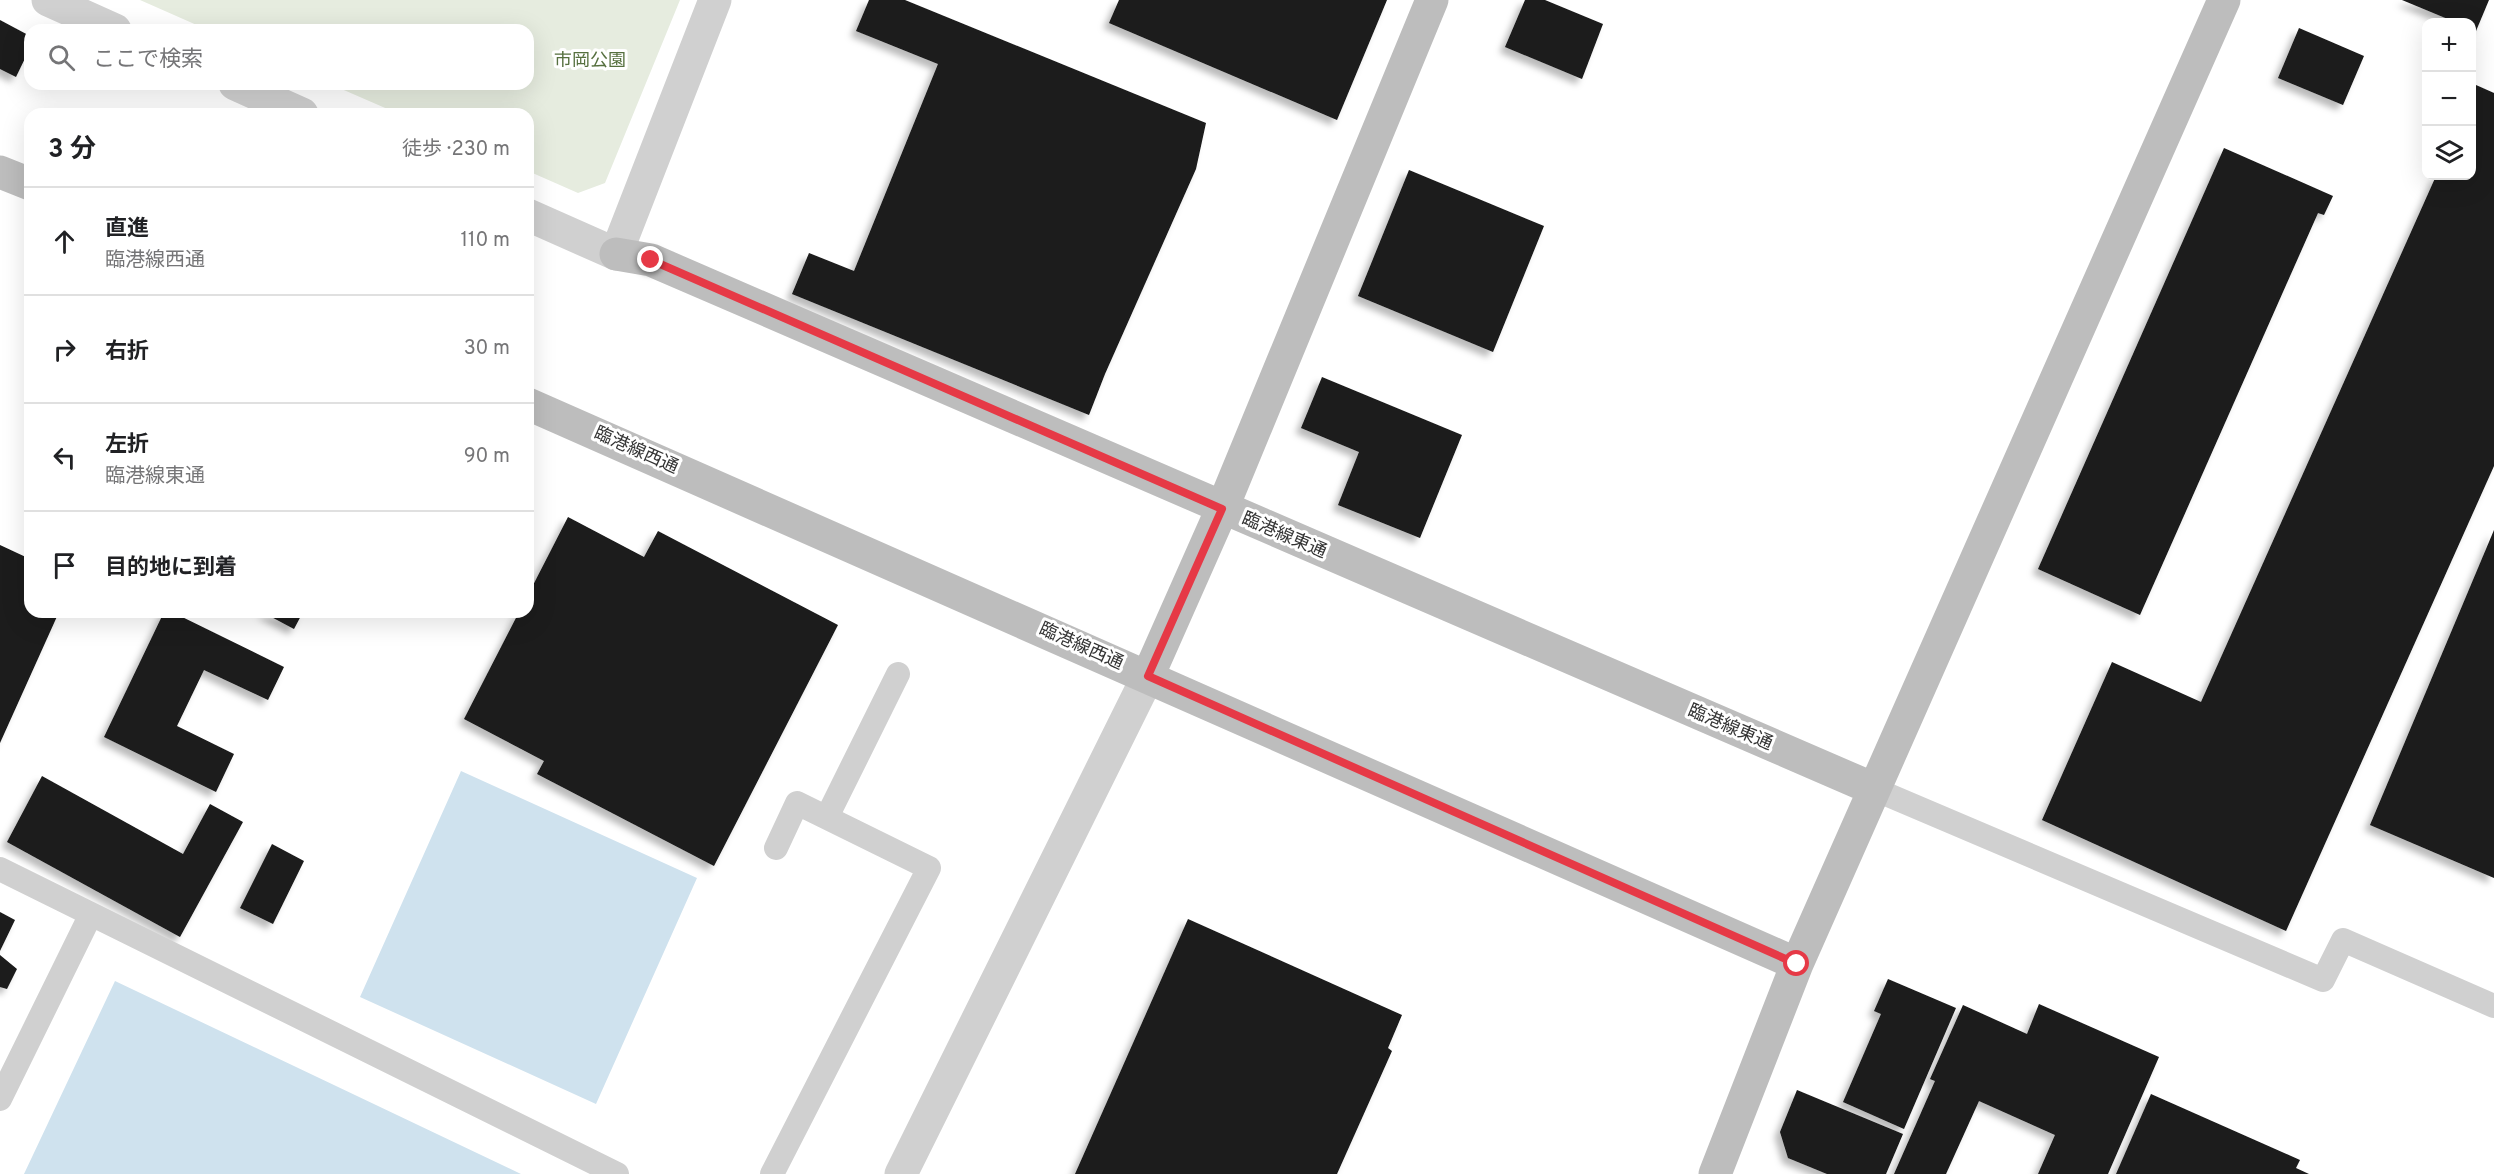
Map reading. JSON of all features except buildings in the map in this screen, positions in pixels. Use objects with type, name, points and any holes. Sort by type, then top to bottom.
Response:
[{"type":"street","points":[[48,0],[102,24]]},
{"type":"street","points":[[616,254],[715,0]]},
{"type":"street","points":[[901,1174],[1148,676],[1222,509],[1432,0]]},
{"type":"street","points":[[1715,1174],[1797,964],[2224,0]]},
{"type":"street","points":[[249,90],[290,108]]},
{"type":"street","points":[[0,172],[24,182]]},
{"type":"street","name":"臨港線東通","points":[[534,218],[616,254],[651,260],[1222,509],[1874,789]]},
{"type":"street","name":"臨港線西通","points":[[534,407],[1797,964]]},
{"type":"lane","points":[[826,817],[898,674]]},
{"type":"lane","points":[[1874,789],[2323,980],[2343,940],[2494,1006]]},
{"type":"lane","points":[[772,1174],[930,868],[797,803],[776,848]]},
{"type":"lane","points":[[0,869],[617,1174]]},
{"type":"lane","points":[[0,1099],[91,914]]},
{"type":"green space","name":"市岡公園","points":[[140,0],[680,0],[605,183],[578,193],[534,174],[534,108],[385,108],[344,90],[534,90],[534,24],[194,24]]},
{"type":"water","points":[[461,771],[697,878],[596,1104],[360,997]]},
{"type":"water","points":[[115,981],[521,1174],[24,1174]]},
{"type":"route","points":[[651,260],[1222,509],[1148,676],[1797,964]]}]
